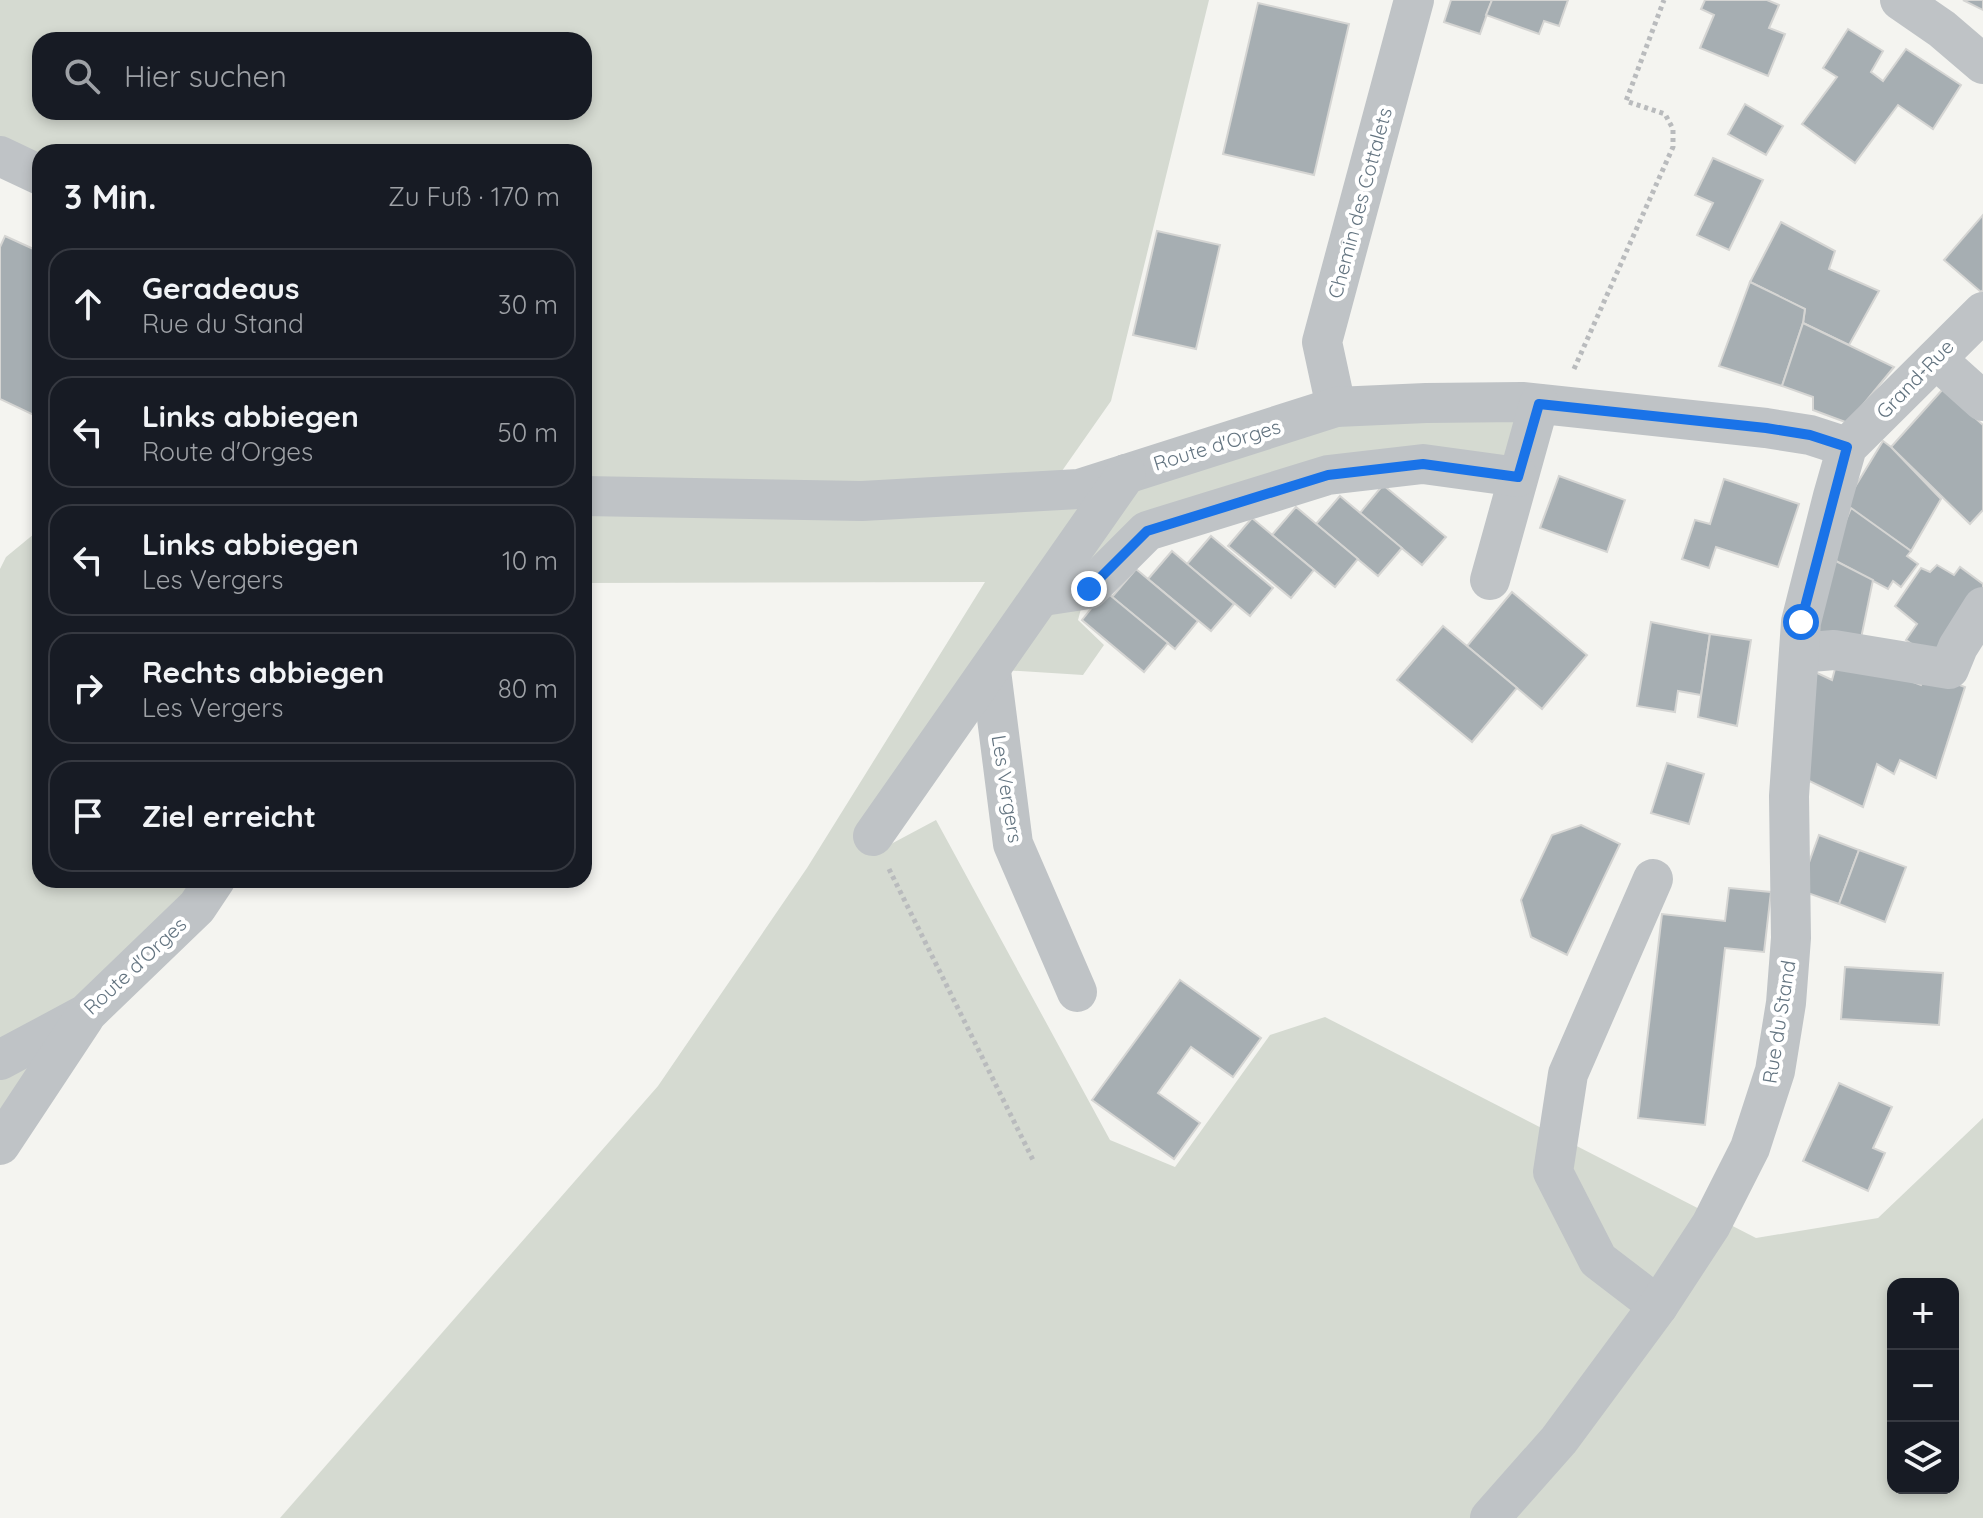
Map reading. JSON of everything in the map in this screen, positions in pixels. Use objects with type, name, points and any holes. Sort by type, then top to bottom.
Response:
[{"type":"street","name":"Chemin des Cottalets","points":[[1336,407],[1322,342],[1414,0]]},
{"type":"street","points":[[1917,5],[1983,64]]},
{"type":"street","points":[[0,156],[32,171]]},
{"type":"street","name":"Grand-Rue","points":[[1847,447],[1983,312]]},
{"type":"street","points":[[1936,359],[1983,401]]},
{"type":"street","name":"Route d'Orges","points":[[592,496],[862,501],[1079,489],[1336,407],[1426,403],[1548,405],[1766,428],[1810,435],[1847,447]]},
{"type":"street","points":[[1490,580],[1518,477],[1548,405]]},
{"type":"street","name":"Rue du Stand","points":[[1490,1518],[1559,1440],[1658,1306],[1711,1225],[1750,1148],[1775,1071],[1786,1003],[1791,938],[1789,796],[1801,622],[1847,447]]},
{"type":"street","points":[[1043,596],[1089,589],[1147,531],[1328,475],[1423,464],[1518,477]]},
{"type":"street","points":[[873,836],[1126,474]]},
{"type":"street","points":[[1799,653],[1834,650],[1949,669],[1958,647],[1983,607]]},
{"type":"street","name":"Les Vergers","points":[[991,671],[1013,844],[1077,992]]},
{"type":"street","points":[[1653,879],[1568,1074],[1553,1172],[1598,1260],[1658,1306]]},
{"type":"street","name":"Route d'Orges","points":[[0,1060],[86,1014],[197,907],[210,888]]},
{"type":"street","points":[[0,1145],[86,1014]]},
{"type":"path","points":[[1548,405],[1673,147],[1673,129],[1665,114],[1626,101],[1664,0]]},
{"type":"path","points":[[873,836],[1034,1162]]},
{"type":"shaded area","points":[[0,0],[1209,0],[1111,401],[1050,488],[592,494],[592,144],[32,144],[32,170],[0,158]]},
{"type":"shaded area","points":[[1523,406],[1515,470],[1423,459],[1145,524],[1088,583],[1078,620],[1104,645],[1083,675],[987,669],[876,852],[936,820],[1110,1140],[1175,1167],[1270,1035],[1325,1017],[1756,1238],[1878,1218],[1983,1118],[1983,1518],[280,1518],[658,1086],[807,868],[985,582],[592,583],[592,499],[1080,494],[1341,416]]},
{"type":"shaded area","points":[[32,536],[32,888],[205,888],[0,1140],[0,569],[6,557]]},
{"type":"building","points":[[1451,0],[1492,0],[1480,34],[1444,22]]},
{"type":"building","points":[[1492,0],[1568,0],[1559,26],[1544,21],[1539,34],[1486,15]]},
{"type":"building","points":[[1705,0],[1767,0],[1779,5],[1769,28],[1785,34],[1768,76],[1700,48],[1714,15],[1701,9]]},
{"type":"building","points":[[1963,0],[1983,0],[1983,10]]},
{"type":"building","points":[[1258,3],[1349,24],[1314,175],[1223,154]]},
{"type":"building","points":[[1848,29],[1883,51],[1871,72],[1883,81],[1906,49],[1961,85],[1933,129],[1898,105],[1855,163],[1802,124],[1837,77],[1823,68]]},
{"type":"building","points":[[1745,104],[1783,126],[1766,155],[1728,134]]},
{"type":"building","points":[[1713,158],[1763,180],[1729,250],[1697,235],[1713,203],[1695,195]]},
{"type":"building","points":[[1983,215],[1983,290],[1981,292],[1944,260]]},
{"type":"building","points":[[1781,222],[1835,251],[1829,269],[1879,291],[1849,345],[1803,323],[1805,309],[1750,282]]},
{"type":"building","points":[[1157,231],[1220,245],[1196,349],[1133,335]]},
{"type":"building","points":[[5,236],[32,248],[32,414],[0,399],[0,247]]},
{"type":"building","points":[[1750,282],[1805,309],[1782,386],[1719,366]]},
{"type":"building","points":[[1803,323],[1894,367],[1848,423],[1813,410],[1813,397],[1782,386]]},
{"type":"building","points":[[1943,389],[1983,425],[1983,510],[1970,524],[1891,447]]},
{"type":"building","points":[[1883,441],[1941,499],[1911,551],[1844,505]]},
{"type":"building","points":[[1559,476],[1625,500],[1607,552],[1540,528]]},
{"type":"building","points":[[1724,479],[1799,504],[1778,567],[1716,547],[1709,568],[1682,559],[1695,520],[1710,524]]},
{"type":"building","points":[[1383,485],[1446,537],[1422,565],[1360,513]]},
{"type":"building","points":[[1340,496],[1402,548],[1378,576],[1316,524]]},
{"type":"building","points":[[1296,507],[1358,559],[1335,587],[1272,535]]},
{"type":"building","points":[[1851,508],[1911,551],[1907,556],[1918,564],[1901,587],[1893,581],[1888,589],[1830,558]]},
{"type":"building","points":[[1252,518],[1314,570],[1291,598],[1228,546]]},
{"type":"building","points":[[1211,536],[1273,588],[1250,616],[1187,564]]},
{"type":"building","points":[[1172,551],[1234,604],[1211,631],[1148,579]]},
{"type":"building","points":[[1830,558],[1873,580],[1859,648],[1814,638]]},
{"type":"building","points":[[1937,565],[1954,575],[1960,567],[1983,584],[1983,598],[1936,661],[1906,640],[1917,624],[1895,606],[1921,568],[1930,572]]},
{"type":"building","points":[[1136,569],[1198,621],[1175,649],[1112,597]]},
{"type":"building","points":[[1105,591],[1168,643],[1144,672],[1082,620]]},
{"type":"building","points":[[1512,592],[1587,655],[1542,709],[1467,646]]},
{"type":"building","points":[[1651,622],[1710,634],[1701,695],[1678,691],[1675,712],[1637,706]]},
{"type":"building","points":[[1443,626],[1517,688],[1472,742],[1397,680]]},
{"type":"building","points":[[1710,634],[1751,640],[1737,726],[1698,717]]},
{"type":"building","points":[[1839,654],[1921,685],[1926,673],[1965,687],[1936,778],[1900,760],[1894,774],[1877,764],[1863,807],[1801,777],[1813,671],[1832,680]]},
{"type":"building","points":[[1667,763],[1704,774],[1689,824],[1651,813]]},
{"type":"building","points":[[1581,825],[1620,844],[1567,955],[1531,937],[1521,900],[1552,835]]},
{"type":"building","points":[[1819,835],[1859,850],[1839,904],[1799,890]]},
{"type":"building","points":[[1859,850],[1906,867],[1885,922],[1839,904]]},
{"type":"building","points":[[1729,888],[1771,892],[1764,952],[1725,948],[1705,1125],[1638,1118],[1662,914],[1725,921]]},
{"type":"building","points":[[1845,967],[1943,973],[1939,1025],[1841,1019]]},
{"type":"building","points":[[1180,980],[1261,1038],[1233,1077],[1191,1047],[1158,1093],[1200,1123],[1174,1159],[1092,1100]]},
{"type":"building","points":[[1839,1083],[1892,1107],[1873,1148],[1885,1153],[1868,1191],[1803,1161]]},
{"type":"route","points":[[1089,589],[1147,531],[1328,475],[1423,464],[1518,477],[1539,404],[1766,428],[1810,435],[1847,447],[1801,622]]}]
